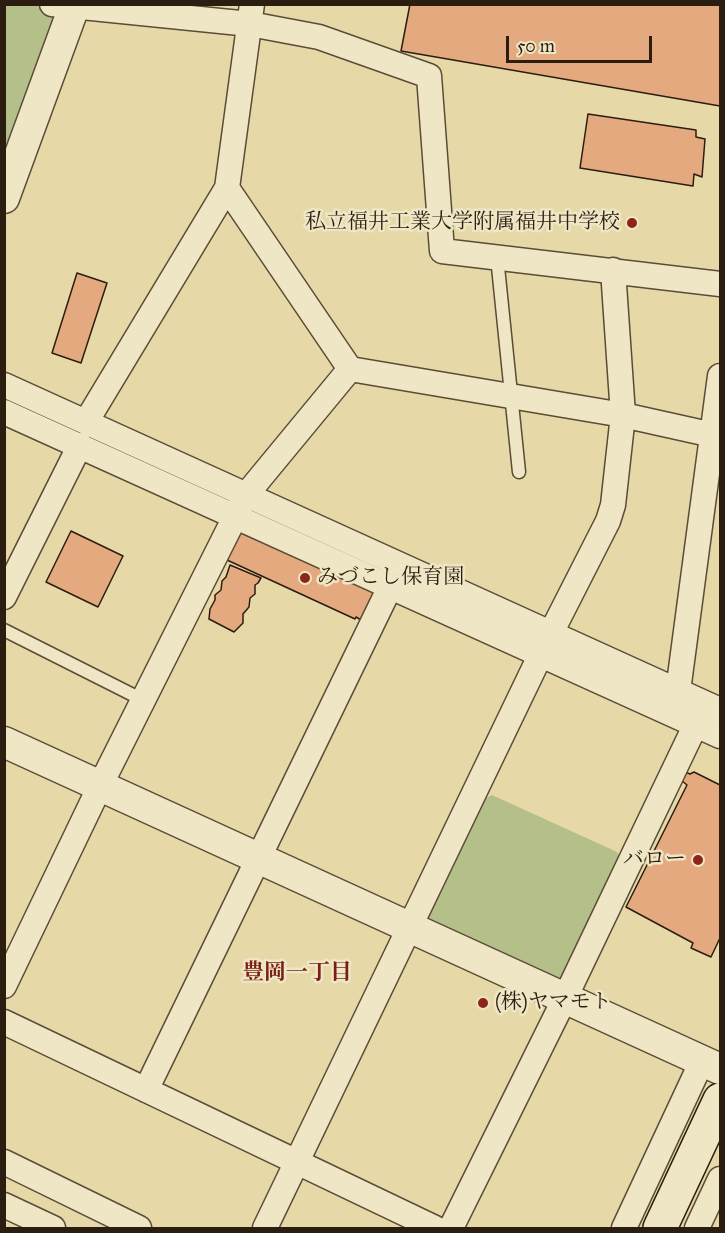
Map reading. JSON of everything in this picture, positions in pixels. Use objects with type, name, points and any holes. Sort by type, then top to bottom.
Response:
[{"type":"main road","points":[[660,1228],[720,1100]]},
{"type":"street","points":[[4,198],[67,6],[251,14],[429,76],[442,251],[720,284]]},
{"type":"street","points":[[86,422],[227,188],[251,14]]},
{"type":"street","points":[[227,188],[351,369],[623,415],[713,435]]},
{"type":"street","points":[[265,1228],[608,520],[613,504],[623,415],[613,270]]},
{"type":"street","points":[[4,986],[100,786],[241,505],[351,369]]},
{"type":"street","points":[[678,691],[720,376]]},
{"type":"street","points":[[4,385],[86,422],[390,587],[678,691],[720,710]]},
{"type":"street","points":[[4,412],[80,445],[241,505],[546,644],[720,736]]},
{"type":"street","points":[[4,597],[80,445]]},
{"type":"street","points":[[146,1090],[390,587]]},
{"type":"street","points":[[451,1228],[565,998],[696,724]]},
{"type":"street","points":[[4,742],[711,1065],[624,1228]]},
{"type":"street","points":[[4,1022],[435,1228]]},
{"type":"street","points":[[4,1162],[139,1228]]},
{"type":"street","points":[[698,1228],[720,1179]]},
{"type":"street","points":[[4,1205],[53,1228]]},
{"type":"lane","points":[[496,257],[519,472]]},
{"type":"lane","points":[[4,630],[143,700]]},
{"type":"green space","points":[[52,4],[74,7],[5,184],[5,5]]},
{"type":"green space","points":[[492,795],[617,852],[622,861],[567,977],[557,981],[429,923],[427,915],[483,800]]},
{"type":"building","points":[[410,4],[720,4],[720,106],[401,51]]},
{"type":"building","points":[[588,114],[696,130],[696,137],[705,139],[702,177],[694,174],[693,186],[580,168]]},
{"type":"building","points":[[77,273],[107,283],[81,363],[52,353]]},
{"type":"building","points":[[71,531],[123,556],[98,607],[46,582]]},
{"type":"building","points":[[237,531],[375,592],[361,620],[227,560],[228,550]]},
{"type":"building","points":[[230,565],[261,578],[255,585],[255,594],[250,598],[249,607],[243,614],[243,623],[234,632],[209,619],[215,595],[221,590],[222,581]]},
{"type":"building","points":[[685,772],[690,774],[694,772],[720,785],[720,938],[711,957],[691,948],[693,943],[626,907],[687,785],[681,780]]},
{"type":"place","name":"私立福井工業大学附属福井中学校","points":[[632,223]]},
{"type":"place","name":"みづこし保育園","points":[[305,578]]},
{"type":"place","name":"バロー","points":[[698,860]]},
{"type":"place","name":"(株)ヤマモト","points":[[483,1003]]},
{"type":"district","name":"豊岡一丁目","points":[[297,974]]}]
